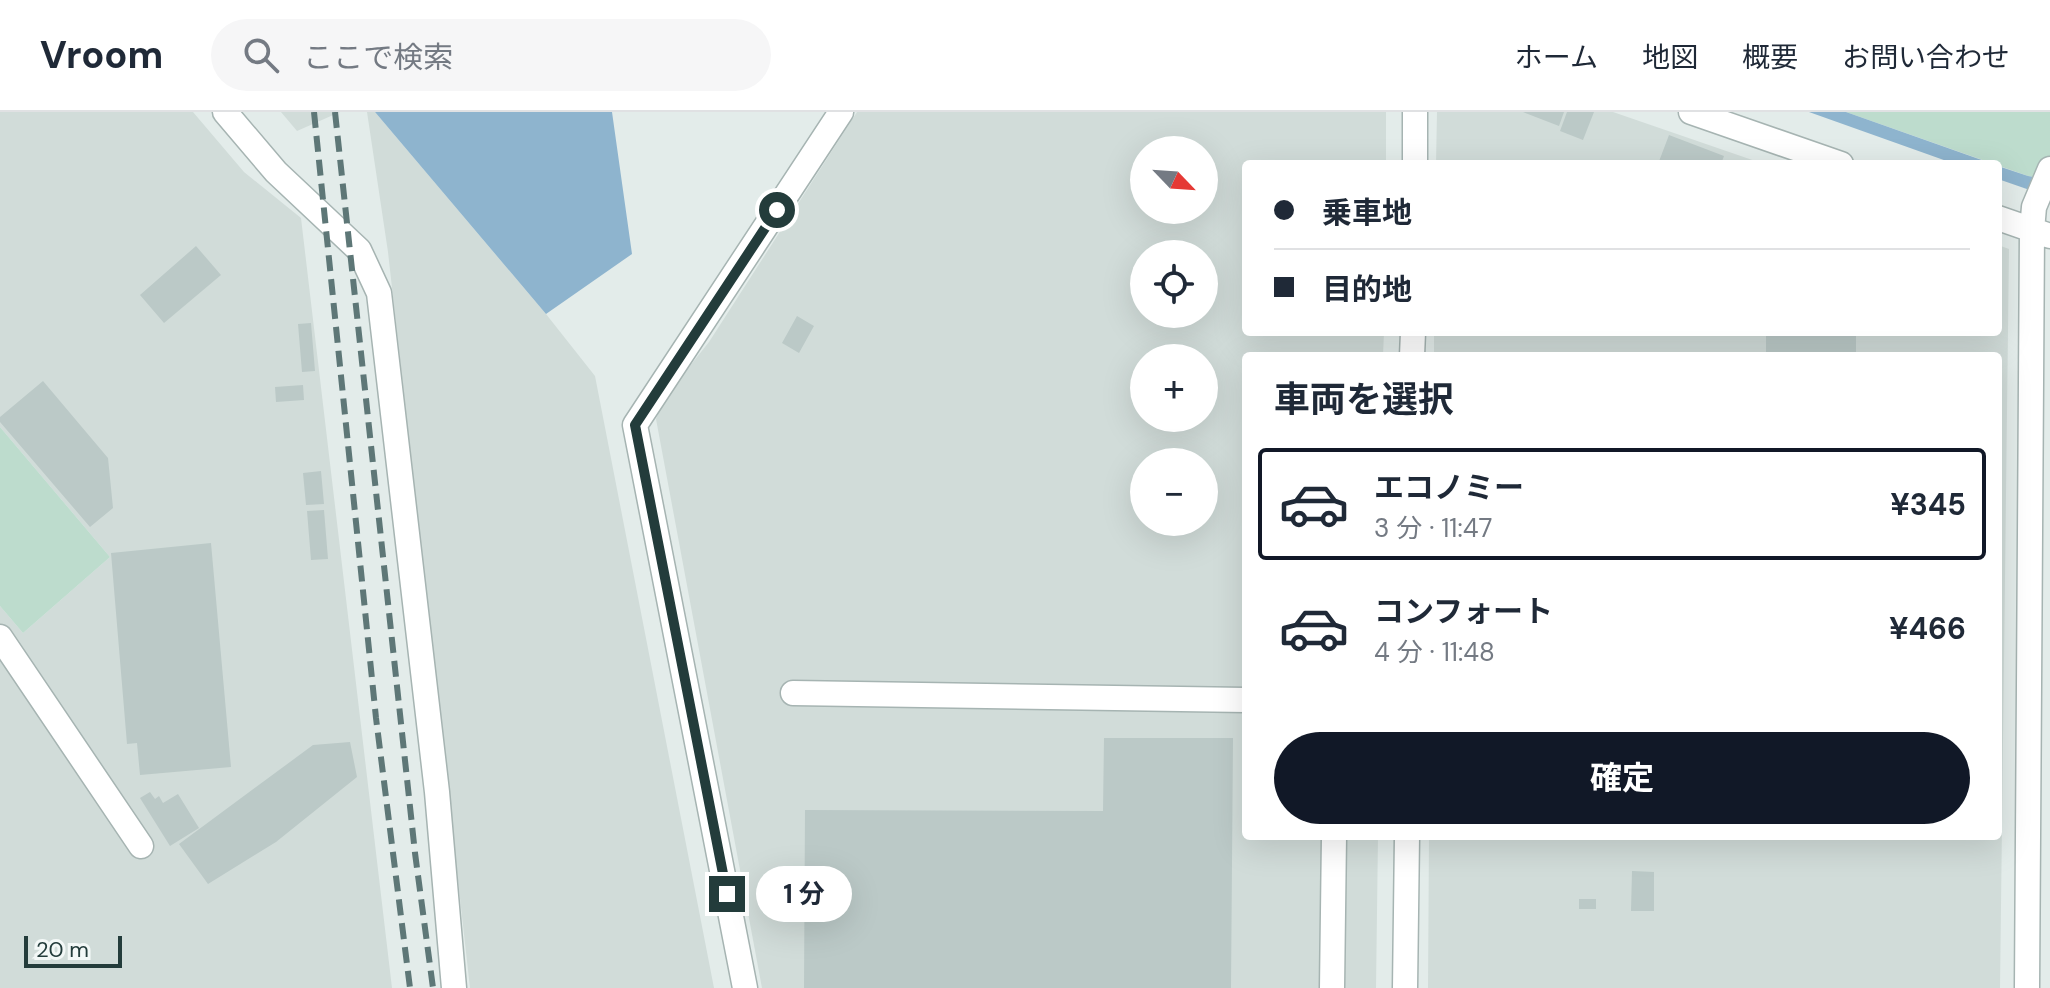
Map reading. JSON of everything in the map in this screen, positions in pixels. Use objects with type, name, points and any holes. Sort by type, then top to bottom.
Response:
[{"type":"street","points":[[225,112],[276,172],[359,250],[379,293],[437,792],[454,988]]},
{"type":"street","points":[[745,988],[635,425],[841,112]]},
{"type":"street","points":[[1415,112],[1415,160]]},
{"type":"street","points":[[1691,112],[1829,160]]},
{"type":"street","points":[[2027,988],[2039,224],[2050,170]]},
{"type":"street","points":[[2002,219],[2039,224]]},
{"type":"street","points":[[0,637],[141,846]]},
{"type":"street","points":[[793,693],[1242,700]]},
{"type":"street","points":[[1332,988],[1334,840]]},
{"type":"street","points":[[1405,988],[1407,840]]},
{"type":"shaded area","points":[[0,112],[193,112],[244,172],[301,218],[392,988],[0,988],[0,606],[23,633],[110,557],[0,427]]},
{"type":"shaded area","points":[[281,112],[340,112],[297,131]]},
{"type":"shaded area","points":[[367,112],[375,112],[595,376],[714,988],[470,988],[388,252]]},
{"type":"shaded area","points":[[857,112],[1386,112],[1386,160],[1242,160],[1242,336],[1384,336],[1383,352],[1242,352],[1242,840],[1378,840],[1376,988],[762,988],[656,419],[665,397],[709,342]]},
{"type":"shaded area","points":[[1437,112],[1613,112],[1752,160],[1436,160]]},
{"type":"shaded area","points":[[2002,246],[2009,249],[2002,824],[2002,352],[1434,352],[1434,336],[2002,336]]},
{"type":"shaded area","points":[[1429,840],[2002,840],[2000,988],[1428,988]]},
{"type":"green space","points":[[1846,112],[2050,112],[2050,180],[2002,167],[2002,160],[1982,160]]},
{"type":"green space","points":[[0,427],[110,557],[23,633],[0,606]]},
{"type":"water","points":[[375,112],[612,112],[632,254],[546,314]]},
{"type":"water","points":[[1809,112],[1846,112],[1982,160],[1944,160]]},
{"type":"water","points":[[2002,167],[2050,180],[2050,197],[2002,180]]},
{"type":"building","points":[[1523,112],[1564,112],[1559,126]]},
{"type":"building","points":[[1567,112],[1594,112],[1583,140],[1560,131]]},
{"type":"building","points":[[1669,135],[1724,156],[1722,160],[1660,160]]},
{"type":"building","points":[[196,246],[221,275],[164,323],[140,295]]},
{"type":"building","points":[[797,316],[814,326],[799,353],[782,343]]},
{"type":"building","points":[[311,323],[315,371],[302,372],[298,324]]},
{"type":"building","points":[[1766,336],[1856,336],[1856,352],[1766,352]]},
{"type":"building","points":[[43,381],[108,458],[113,508],[90,527],[0,422],[0,417]]},
{"type":"building","points":[[303,385],[304,400],[276,402],[275,387]]},
{"type":"building","points":[[321,471],[324,504],[306,505],[303,473]]},
{"type":"building","points":[[324,510],[328,559],[311,560],[307,511]]},
{"type":"building","points":[[211,543],[231,767],[140,775],[137,743],[127,744],[111,553]]},
{"type":"building","points":[[1104,738],[1233,738],[1231,988],[804,988],[805,810],[1103,811]]},
{"type":"building","points":[[350,742],[357,777],[276,842],[208,884],[179,844],[313,745]]},
{"type":"building","points":[[150,792],[155,799],[159,796],[163,803],[178,794],[199,828],[170,846],[140,798]]},
{"type":"building","points":[[1632,871],[1654,872],[1654,911],[1631,911]]},
{"type":"building","points":[[1579,899],[1596,899],[1596,909],[1579,909]]},
{"type":"railway","points":[[314,112],[376,718],[410,988]]},
{"type":"railway","points":[[335,112],[415,853],[433,988]]},
{"type":"route","points":[[727,894],[635,425],[777,210]]}]
